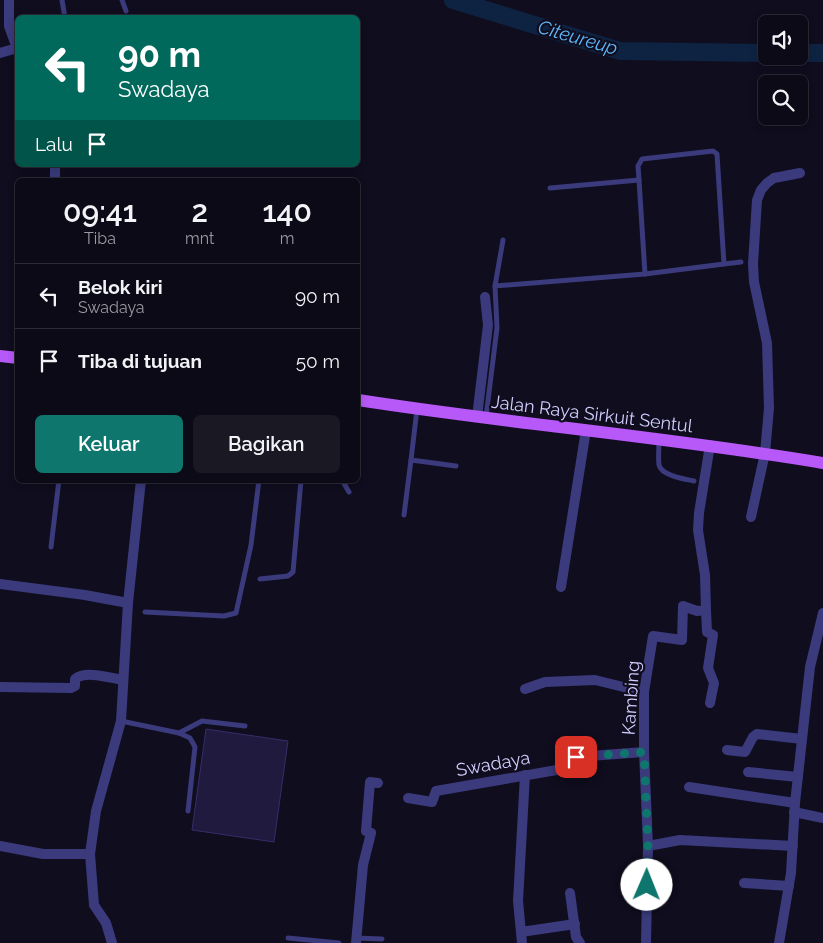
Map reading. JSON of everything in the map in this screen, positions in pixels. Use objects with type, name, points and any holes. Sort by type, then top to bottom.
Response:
[{"type":"main road","points":[[0,356],[15,358]]},
{"type":"main road","name":"Jalan Raya Sirkuit Sentul","points":[[360,400],[481,418],[710,445],[823,463]]},
{"type":"street","points":[[5,7],[15,43]]},
{"type":"street","points":[[0,53],[15,49]]},
{"type":"street","points":[[751,516],[764,453],[769,408],[767,342],[752,264],[757,200],[761,190],[774,178],[800,173]]},
{"type":"street","points":[[481,418],[488,325],[485,297]]},
{"type":"street","points":[[561,587],[586,430]]},
{"type":"street","points":[[710,445],[698,530],[705,575],[707,632],[713,635],[708,668],[714,683],[710,703]]},
{"type":"street","points":[[112,943],[106,923],[94,905],[90,854],[96,811],[121,721],[128,603],[140,483]]},
{"type":"street","points":[[0,584],[85,595],[128,603]]},
{"type":"street","name":"Kambing","points":[[646,943],[648,846],[644,752],[644,692],[653,636],[682,640],[683,606],[697,611],[706,610]]},
{"type":"street","points":[[779,943],[789,886],[795,808],[810,668],[823,613]]},
{"type":"street","points":[[0,687],[71,688],[75,686],[75,679],[81,676],[124,680]]},
{"type":"street","points":[[525,689],[546,682],[595,680],[644,692]]},
{"type":"street","points":[[727,750],[745,752],[753,737],[757,734],[802,739]]},
{"type":"street","name":"Swadaya","points":[[408,798],[432,802],[436,791],[574,767],[576,757],[644,752]]},
{"type":"street","points":[[748,772],[798,777]]},
{"type":"street","points":[[522,943],[518,901],[525,775]]},
{"type":"street","points":[[355,941],[363,865],[371,833],[366,831],[370,782],[378,783]]},
{"type":"street","points":[[689,787],[795,808],[823,818]]},
{"type":"street","points":[[648,846],[680,840],[793,846]]},
{"type":"street","points":[[0,846],[43,854],[90,854]]},
{"type":"street","points":[[744,883],[789,886]]},
{"type":"street","points":[[570,893],[576,937],[580,943]]},
{"type":"street","points":[[521,932],[575,924]]},
{"type":"lane","points":[[62,0],[64,15]]},
{"type":"lane","points":[[122,0],[126,11]]},
{"type":"lane","points":[[645,274],[638,166],[642,159],[711,151],[717,154],[724,264]]},
{"type":"lane","points":[[550,188],[639,180]]},
{"type":"lane","points":[[481,418],[497,328],[495,286],[503,240]]},
{"type":"lane","points":[[495,286],[645,274],[741,262]]},
{"type":"lane","points":[[404,515],[417,409]]},
{"type":"lane","points":[[659,439],[659,464],[661,469],[666,473],[694,481]]},
{"type":"lane","points":[[411,460],[456,466]]},
{"type":"lane","points":[[51,547],[59,483]]},
{"type":"lane","points":[[145,612],[224,616],[236,613],[251,545],[258,483]]},
{"type":"lane","points":[[260,579],[288,576],[292,572],[301,483]]},
{"type":"lane","points":[[344,483],[349,492]]},
{"type":"lane","points":[[121,721],[179,732],[190,738],[195,747],[188,810]]},
{"type":"lane","points":[[179,732],[202,721],[245,726]]},
{"type":"lane","points":[[288,938],[339,943]]},
{"type":"lane","points":[[355,941],[382,939]]},
{"type":"building","points":[[206,729],[288,741],[274,842],[192,830]]},
{"type":"waterway","name":"Citeureup","points":[[453,0],[620,51],[758,53]]},
{"type":"waterway","name":"Citeureup","points":[[808,53],[823,53]]},
{"type":"route","points":[[576,757],[644,752],[648,846],[647,885]]}]
